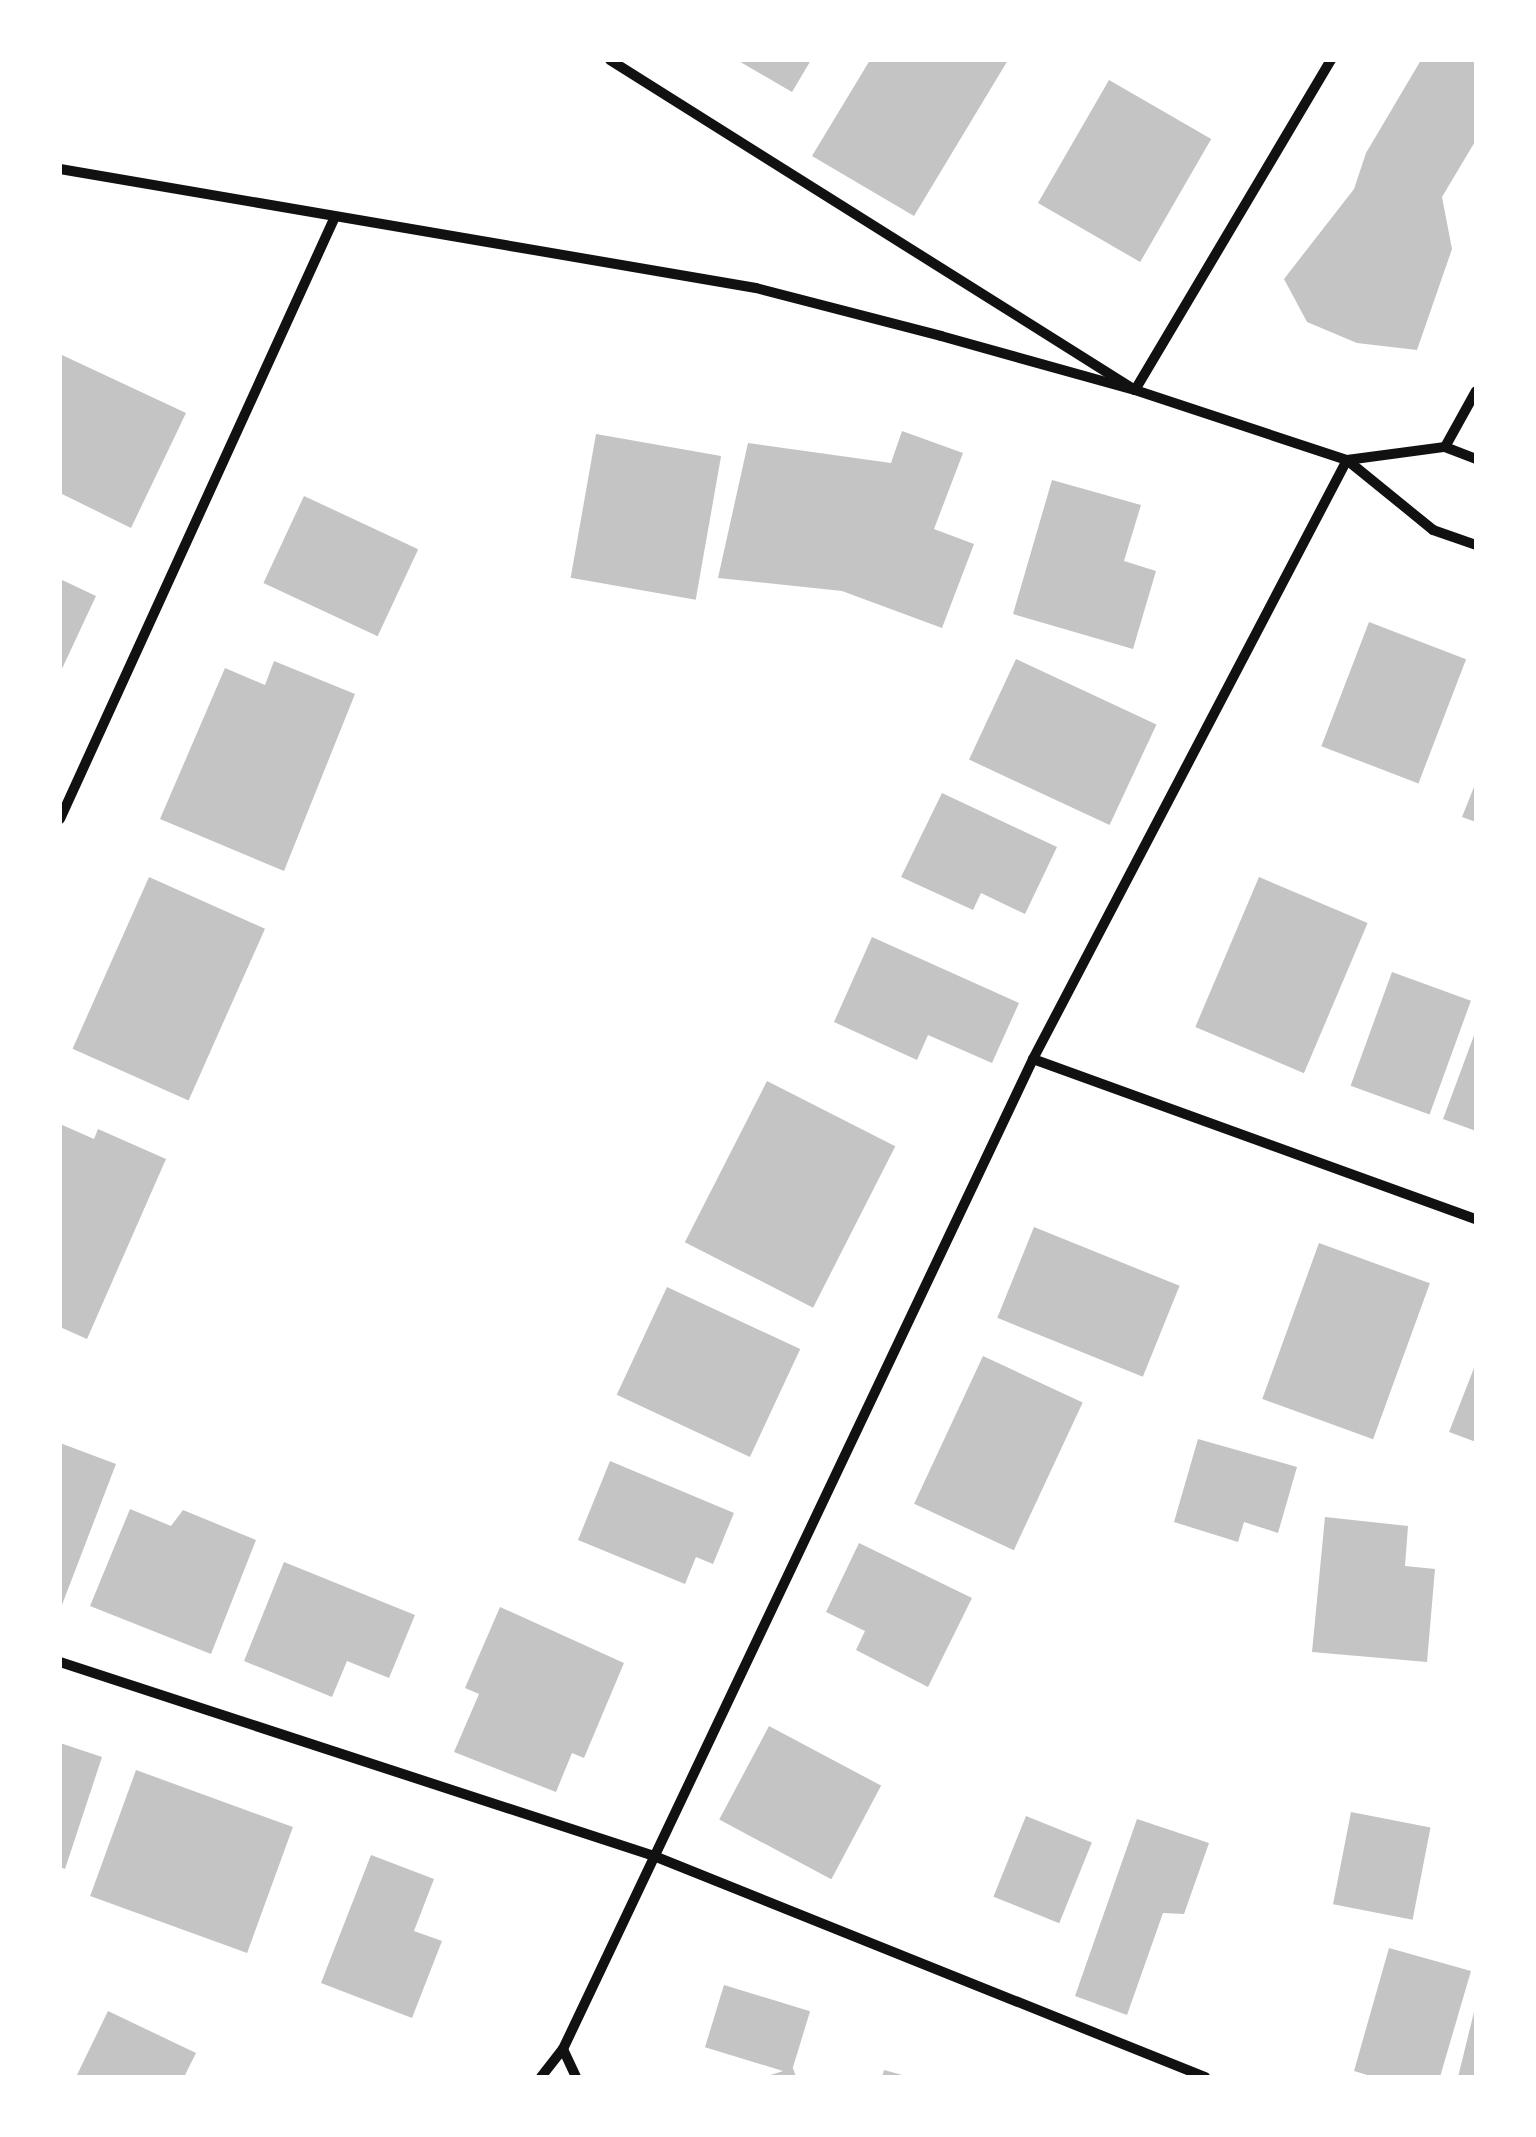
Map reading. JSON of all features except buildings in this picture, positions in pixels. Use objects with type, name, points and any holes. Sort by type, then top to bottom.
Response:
[{"type":"street","points":[[610,60],[1135,390]]},
{"type":"street","points":[[1135,390],[1331,60]]},
{"type":"street","points":[[60,169],[334,219],[756,288],[1135,390],[1348,460],[1433,530],[1476,546]]},
{"type":"street","points":[[60,820],[334,219]]},
{"type":"street","points":[[1445,447],[1476,392]]},
{"type":"street","points":[[1348,460],[1445,447],[1476,459]]},
{"type":"street","points":[[541,2077],[563,2048],[1033,1059],[1348,460]]},
{"type":"street","points":[[1033,1059],[1476,1219]]},
{"type":"street","points":[[60,1662],[654,1856],[1205,2077]]},
{"type":"street","points":[[563,2048],[576,2077]]}]
